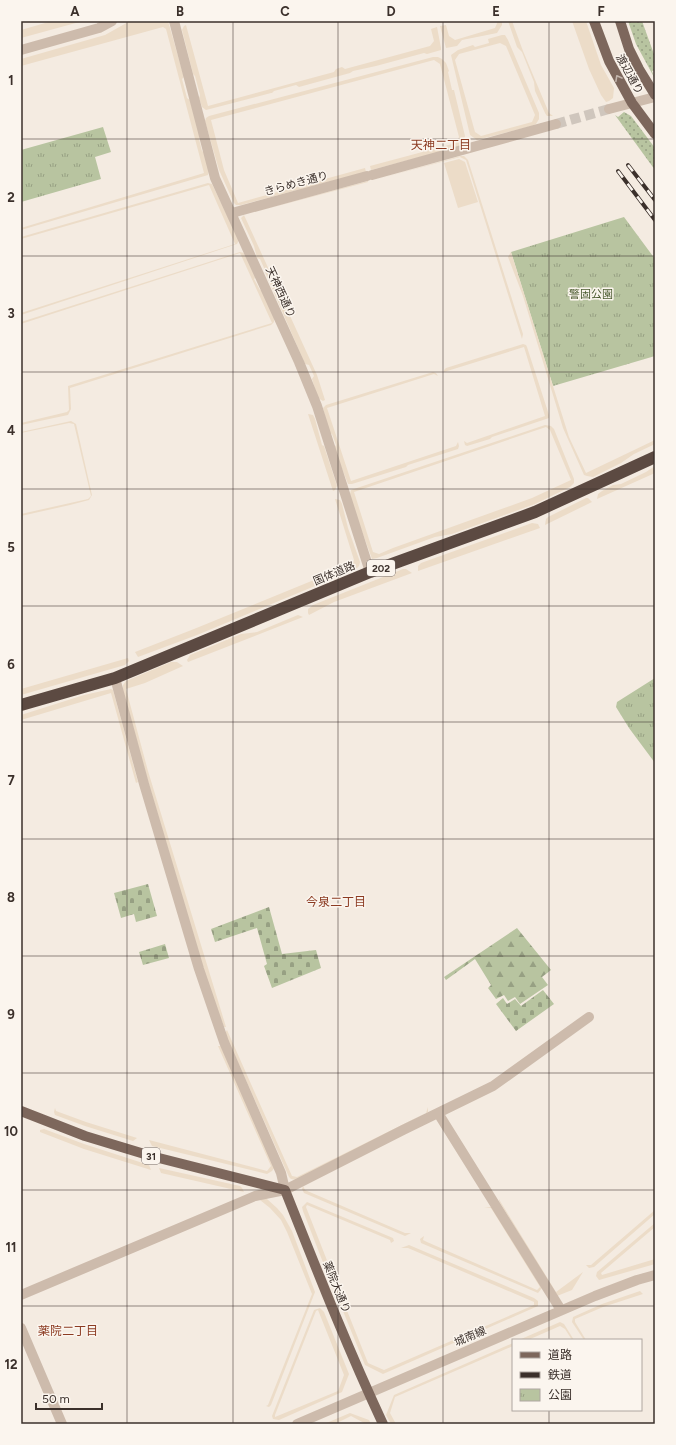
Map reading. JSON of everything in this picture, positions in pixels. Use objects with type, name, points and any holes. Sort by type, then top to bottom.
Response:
[{"type":"highway","name":"国体道路","points":[[21,705],[115,678],[370,572],[536,512],[655,457]]},
{"type":"main road","name":"渡辺通り","points":[[594,21],[609,61],[632,103],[655,134]]},
{"type":"main road","name":"渡辺通り","points":[[620,21],[629,49],[655,96]]},
{"type":"main road","name":"31","points":[[21,1111],[85,1136],[151,1156],[285,1190]]},
{"type":"main road","name":"薬院大通り","points":[[285,1190],[322,1285],[368,1394],[383,1424]]},
{"type":"street","points":[[21,50],[99,28],[112,21]]},
{"type":"street","name":"天神西通り","points":[[174,21],[215,178],[283,324],[317,406],[370,572]]},
{"type":"street","points":[[609,109],[655,96]]},
{"type":"street","name":"きらめき通り","points":[[232,213],[556,124]]},
{"type":"street","points":[[115,678],[144,784],[199,969],[222,1036],[281,1173],[285,1190]]},
{"type":"street","points":[[21,1295],[255,1196],[285,1190],[438,1112],[493,1086],[590,1017]]},
{"type":"street","points":[[438,1112],[561,1310]]},
{"type":"street","name":"城南線","points":[[297,1424],[594,1296],[655,1275]]},
{"type":"street","points":[[21,1328],[62,1424]]},
{"type":"green space","points":[[628,21],[642,21],[655,57],[655,70],[652,71],[655,79],[636,44]]},
{"type":"green space","points":[[624,112],[631,116],[655,148],[655,170],[615,115],[618,117]]},
{"type":"green space","points":[[103,127],[111,152],[95,157],[101,179],[21,202],[21,150]]},
{"type":"green space","name":"警固公園","points":[[624,217],[655,259],[655,356],[553,386],[511,252]]},
{"type":"green space","points":[[655,678],[655,763],[629,728],[616,707],[617,702]]},
{"type":"green space","points":[[148,884],[157,916],[136,922],[134,914],[121,918],[114,893]]},
{"type":"green space","points":[[269,907],[282,954],[316,950],[321,968],[272,988],[264,966],[267,964],[257,928],[215,942],[211,929]]},
{"type":"green space","points":[[517,928],[551,970],[542,977],[548,985],[520,1004],[515,997],[508,1001],[504,995],[496,999],[488,988],[491,985],[475,959],[446,980],[444,977]]},
{"type":"green space","points":[[165,944],[169,958],[143,965],[139,952]]},
{"type":"green space","points":[[543,990],[554,1004],[516,1031],[496,1004],[503,998],[507,1004],[515,999],[521,1006]]},
{"type":"shaded area","points":[[52,21],[83,21],[21,38],[21,30]]},
{"type":"shaded area","points":[[130,21],[168,21],[184,77],[182,79],[187,98],[190,100],[200,137],[199,139],[202,151],[204,152],[209,170],[208,175],[21,230],[21,228],[204,173],[166,29],[163,27],[21,66],[21,59],[105,35]]},
{"type":"shaded area","points":[[498,21],[502,21],[502,25],[497,33],[462,40],[457,46],[446,48],[440,26],[446,25],[449,36],[455,40],[495,28]]},
{"type":"shaded area","points":[[508,21],[512,21],[549,113],[553,116],[547,116],[545,113],[535,91],[534,82],[522,52],[517,47]]},
{"type":"shaded area","points":[[572,21],[586,21],[601,65],[614,88],[613,98],[609,101],[606,102],[601,95],[589,69]]},
{"type":"shaded area","points":[[186,25],[208,106],[334,72],[336,69],[342,67],[345,69],[430,46],[434,41],[431,29],[437,27],[441,50],[353,71],[299,87],[296,85],[274,91],[272,93],[206,110],[202,107],[199,98],[200,95],[182,30]]},
{"type":"shaded area","points":[[505,35],[539,113],[539,119],[536,124],[532,126],[477,140],[470,135],[451,55],[458,50],[473,45],[475,47],[489,43],[488,39]],"holes":[[[500,43],[506,46],[535,115],[532,122],[481,136],[475,132],[455,60],[459,54]]]},
{"type":"shaded area","points":[[433,57],[442,59],[446,63],[449,71],[452,90],[454,90],[465,136],[462,144],[458,147],[371,170],[370,166],[456,143],[459,137],[440,64],[434,60],[211,120],[224,170],[238,203],[365,168],[366,172],[241,205],[236,205],[234,203],[219,170],[205,121],[206,118]]},
{"type":"shaded area","points":[[461,156],[464,156],[468,160],[523,334],[522,339],[466,160],[460,157],[374,180]]},
{"type":"shaded area","points":[[459,159],[465,162],[478,202],[458,208],[444,163]]},
{"type":"shaded area","points":[[368,181],[368,182],[244,215]]},
{"type":"shaded area","points":[[208,183],[212,184],[239,240],[237,244],[21,315],[21,313],[235,244],[209,185],[21,239],[21,237]]},
{"type":"shaded area","points":[[244,215],[317,375],[325,400],[323,401],[318,398],[312,379],[314,376],[309,365],[305,364],[265,270],[260,259],[257,258],[254,246],[241,218]]},
{"type":"shaded area","points":[[240,252],[244,253],[256,277],[254,279],[260,290],[262,290],[274,317],[274,322],[271,325],[70,388],[71,409],[68,415],[21,425],[21,423],[67,412],[69,410],[68,386],[272,323],[240,253],[21,324],[21,322]]},
{"type":"shaded area","points":[[511,252],[569,437],[586,473],[655,440],[655,444],[593,477],[584,475],[563,428],[523,296],[508,257]]},
{"type":"shaded area","points":[[523,344],[527,347],[549,418],[492,437],[490,439],[467,446],[465,445],[464,441],[467,443],[545,416],[524,347],[444,372],[444,370],[446,368]]},
{"type":"shaded area","points":[[433,372],[438,376],[434,374],[327,408],[351,481],[456,446],[458,442],[458,449],[408,465],[406,467],[348,484],[334,448],[336,445],[332,434],[329,433],[323,408],[326,405]]},
{"type":"shaded area","points":[[308,414],[313,415],[315,419],[322,445],[324,446],[337,486],[333,491]]},
{"type":"shaded area","points":[[71,421],[76,424],[92,495],[89,500],[21,516],[21,514],[88,499],[91,496],[74,424],[69,423],[21,433]]},
{"type":"shaded area","points":[[545,425],[551,426],[554,429],[574,479],[574,483],[570,487],[535,504],[452,534],[435,537],[372,559],[353,507],[350,494],[351,490]],"holes":[[[546,427],[550,430],[571,480],[532,498],[379,554],[373,552],[354,492]]]},
{"type":"shaded area","points":[[655,466],[655,473],[597,499],[598,494],[602,491],[613,485],[621,484]]},
{"type":"shaded area","points":[[586,498],[592,502],[545,525],[548,517]]},
{"type":"shaded area","points":[[335,499],[340,500],[342,504],[348,528],[360,562],[356,569],[197,635],[138,657],[135,652],[353,564],[354,560]]},
{"type":"shaded area","points":[[532,523],[538,524],[540,528],[418,571],[418,566],[421,563]]},
{"type":"shaded area","points":[[406,569],[412,573],[334,602],[309,615],[308,613],[308,609],[313,605]]},
{"type":"shaded area","points":[[298,615],[303,617],[188,662],[187,660],[190,655],[241,634],[257,632]]},
{"type":"shaded area","points":[[128,658],[129,661],[125,665],[21,695],[21,689]]},
{"type":"shaded area","points":[[171,662],[177,662],[183,666],[145,683],[126,689],[148,771],[226,1027],[224,1027],[208,984],[145,771],[123,690],[123,685],[126,681]]},
{"type":"shaded area","points":[[111,689],[113,690],[138,782],[136,783],[111,693],[21,720],[21,715],[84,695]]},
{"type":"shaded area","points":[[227,1030],[292,1176],[297,1177],[426,1113],[428,1107],[428,1112],[297,1180],[291,1179],[225,1033]]},
{"type":"shaded area","points":[[218,1046],[222,1046],[275,1167],[267,1174],[152,1146],[149,1140],[267,1171],[271,1166]]},
{"type":"shaded area","points":[[55,1108],[56,1111],[86,1122],[137,1138],[133,1141],[85,1126],[55,1115]]},
{"type":"shaded area","points":[[44,1129],[84,1144],[149,1165],[151,1170],[84,1149],[40,1132],[40,1130]]},
{"type":"shaded area","points":[[159,1168],[240,1186],[244,1192],[161,1173]]},
{"type":"shaded area","points":[[303,1186],[305,1190],[405,1233],[411,1233],[405,1236],[304,1193],[302,1189]]},
{"type":"shaded area","points":[[260,1199],[267,1199],[283,1215],[292,1231],[315,1292],[269,1407],[266,1406],[268,1405],[312,1294],[281,1220]]},
{"type":"shaded area","points":[[500,1199],[556,1292],[583,1272],[572,1290],[557,1296],[499,1201]]},
{"type":"shaded area","points":[[307,1202],[393,1238],[394,1241],[391,1243],[390,1240],[307,1205],[306,1207],[330,1268],[327,1268],[324,1265],[303,1211],[302,1207]]},
{"type":"shaded area","points":[[484,1207],[492,1207],[542,1288],[538,1293],[421,1243],[420,1239],[424,1236],[423,1240],[427,1242],[537,1290],[540,1287],[491,1208]]},
{"type":"shaded area","points":[[655,1210],[655,1214],[594,1267],[589,1268],[586,1265],[591,1265]]},
{"type":"shaded area","points":[[655,1223],[655,1227],[601,1273],[602,1275],[655,1259],[655,1264],[599,1280],[596,1276],[597,1272]]},
{"type":"shaded area","points":[[409,1245],[534,1298],[538,1301],[538,1306],[383,1374],[365,1365],[334,1289],[336,1283],[368,1363],[384,1370],[534,1305],[534,1302],[408,1248],[401,1248]]},
{"type":"shaded area","points":[[640,1291],[643,1294],[603,1307],[575,1319],[575,1322],[585,1339],[583,1339],[572,1322],[573,1317],[602,1304]]},
{"type":"shaded area","points":[[320,1308],[324,1312],[349,1374],[342,1392],[279,1420],[273,1419],[272,1416],[314,1310]],"holes":[[[318,1310],[344,1375],[338,1391],[275,1417],[316,1311]]]},
{"type":"shaded area","points":[[560,1322],[564,1324],[573,1339],[571,1339],[565,1329],[560,1326],[530,1339],[521,1339]]},
{"type":"shaded area","points":[[512,1343],[512,1346],[395,1397],[390,1413],[396,1424],[391,1424],[386,1415],[394,1395]]},
{"type":"shaded area","points":[[350,1413],[369,1420],[371,1424],[366,1424],[351,1416],[335,1424],[324,1424]]},
{"type":"tunnel","points":[[556,124],[609,109]]},
{"type":"railway","points":[[628,165],[655,200]]},
{"type":"railway","points":[[618,171],[655,220]]},
{"type":"district","name":"天神二丁目","points":[[441,145]]},
{"type":"district","name":"今泉二丁目","points":[[336,902]]},
{"type":"district","name":"薬院二丁目","points":[[68,1331]]}]
